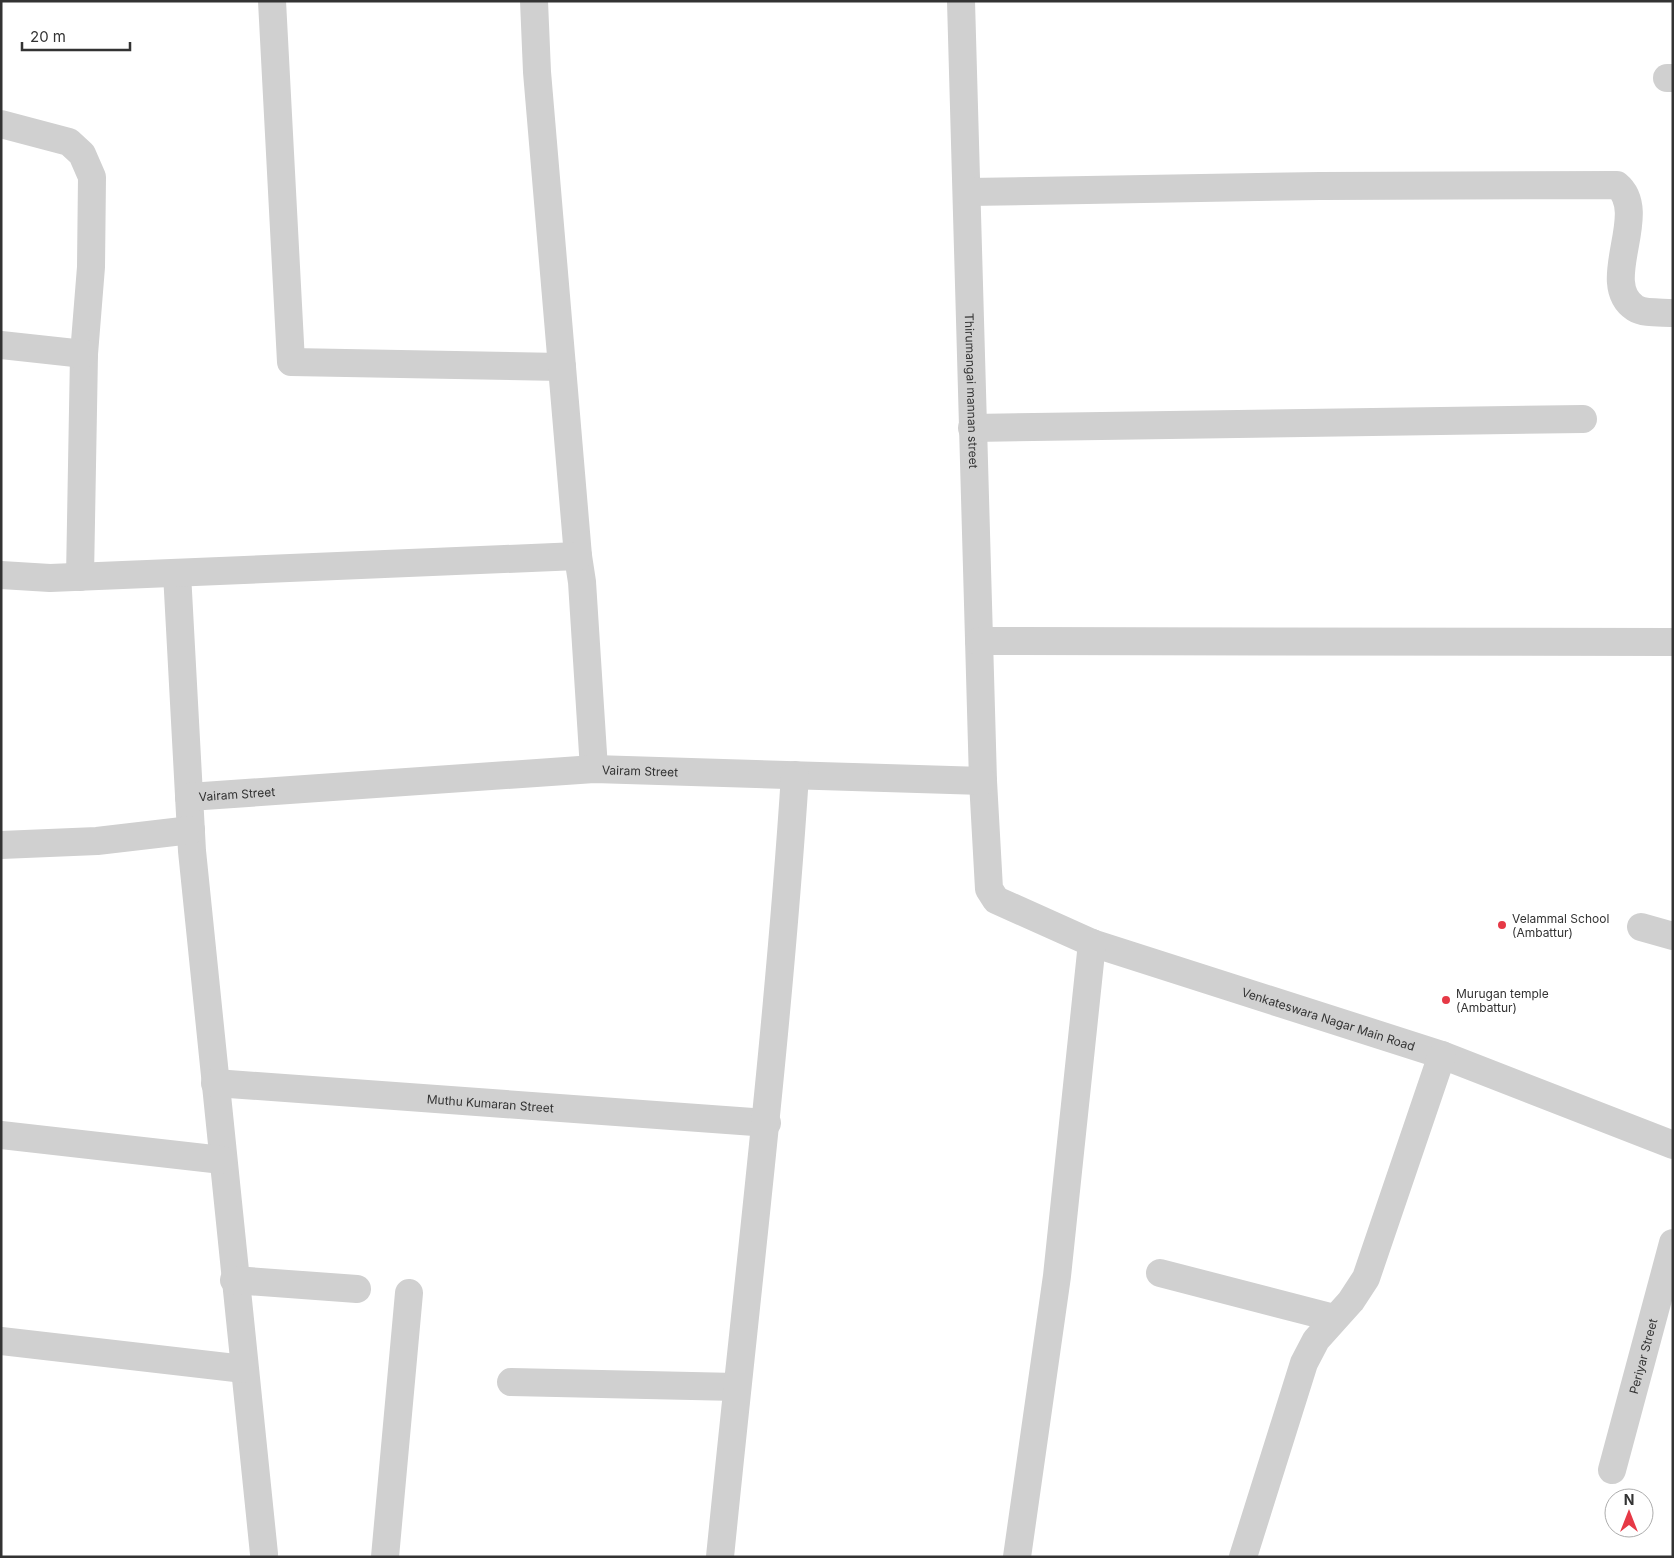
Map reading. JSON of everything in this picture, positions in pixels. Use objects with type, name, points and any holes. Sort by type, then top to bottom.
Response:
[{"type":"street","points":[[272,1],[291,362],[562,367]]},
{"type":"street","points":[[534,1],[537,72],[578,556],[582,582],[594,770]]},
{"type":"street","name":"Thirumangai mannan street","points":[[960,1],[968,192],[972,428],[984,781]]},
{"type":"street","points":[[1,124],[69,142],[82,154],[92,177],[91,267],[84,354],[80,577]]},
{"type":"street","points":[[968,192],[1320,186],[1617,185],[1623,190],[1630,207],[1621,278],[1622,291],[1635,308],[1644,311],[1673,313]]},
{"type":"street","points":[[1,345],[84,354]]},
{"type":"street","points":[[972,428],[1583,419]]},
{"type":"street","points":[[1,575],[50,578],[578,556]]},
{"type":"street","points":[[178,573],[191,830],[234,1280],[267,1556]]},
{"type":"street","points":[[979,641],[1673,642]]},
{"type":"street","name":"Vairam Street","points":[[189,797],[594,770],[984,781]]},
{"type":"street","points":[[720,1557],[767,1122],[785,934],[795,775]]},
{"type":"street","name":"Venkateswara Nagar Main Road","points":[[984,781],[989,889],[996,900],[1092,943],[1442,1056],[1673,1145]]},
{"type":"street","points":[[1,844],[97,841],[191,830]]},
{"type":"street","points":[[1641,927],[1673,936]]},
{"type":"street","points":[[1016,1557],[1057,1276],[1092,943]]},
{"type":"street","points":[[1243,1557],[1304,1363],[1316,1340],[1351,1300],[1366,1278],[1442,1056]]},
{"type":"street","name":"Muthu Kumaran Street","points":[[215,1083],[767,1122]]},
{"type":"street","points":[[1,1136],[222,1160]]},
{"type":"street","name":"Periyar Street","points":[[1612,1470],[1673,1243]]},
{"type":"street","points":[[1160,1273],[1334,1318]]},
{"type":"street","points":[[234,1280],[357,1289]]},
{"type":"street","points":[[386,1557],[409,1293]]},
{"type":"street","points":[[1,1341],[244,1369]]},
{"type":"street","points":[[511,1382],[737,1387]]},
{"type":"place","name":"Velammal School (Ambattur)","points":[[1502,925]]},
{"type":"place","name":"Murugan temple (Ambattur)","points":[[1446,1000]]}]
